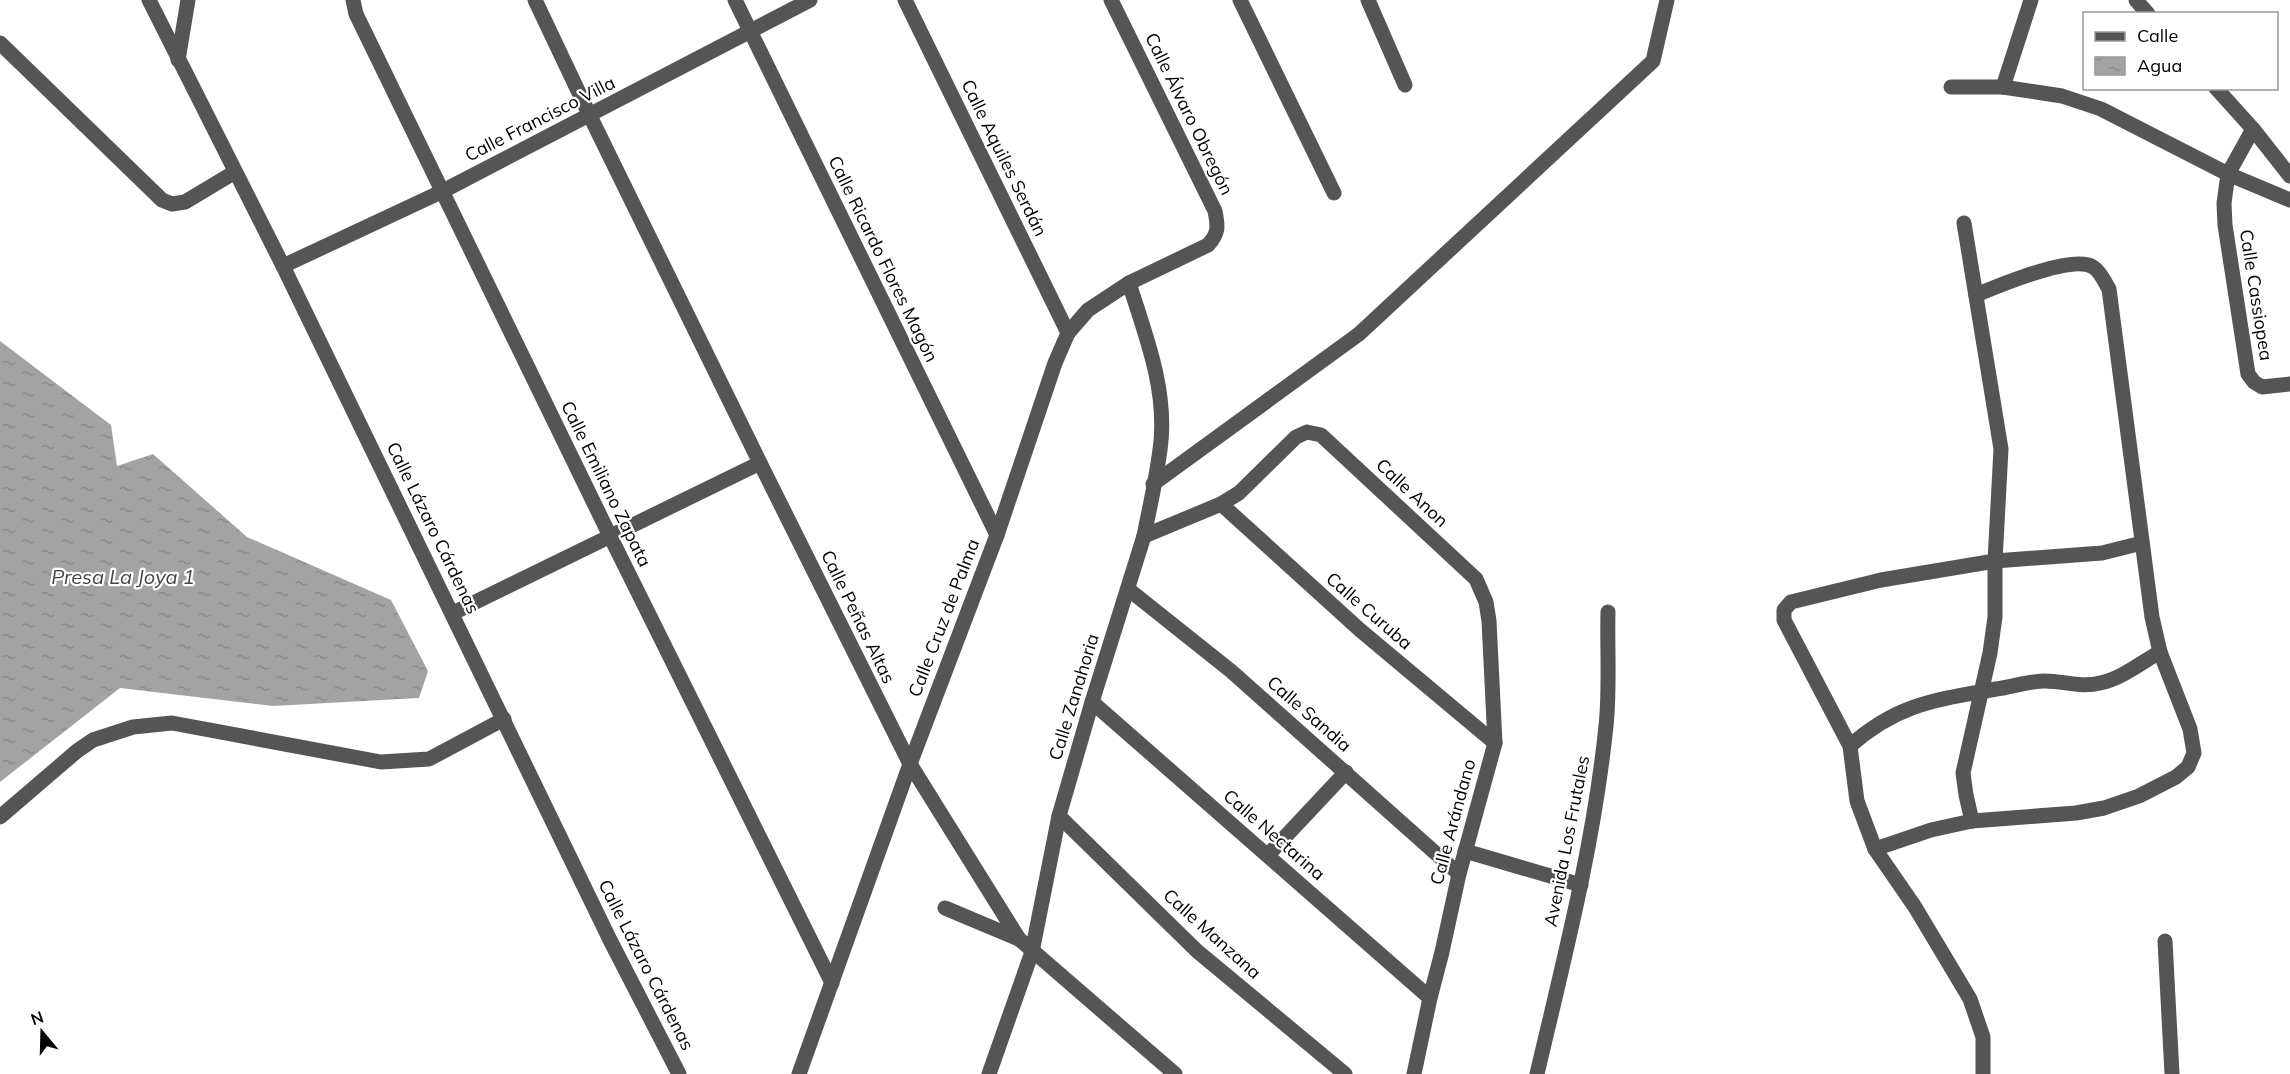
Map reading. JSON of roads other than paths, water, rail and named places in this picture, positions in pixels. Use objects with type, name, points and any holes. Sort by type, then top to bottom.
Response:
[{"type":"street","name":"Calle Lázaro Cárdenas","points":[[149,0],[283,266],[615,950],[679,1074]]},
{"type":"street","points":[[178,60],[188,0]]},
{"type":"street","name":"Calle Emiliano Zapata","points":[[353,0],[356,14],[441,192],[832,983]]},
{"type":"street","name":"Calle Peñas Altas","points":[[535,0],[760,463],[910,764],[1019,939],[1175,1074]]},
{"type":"street","name":"Calle Ricardo Flores Magón","points":[[735,0],[997,535]]},
{"type":"street","name":"Calle Francisco Villa","points":[[283,266],[441,192],[810,0]]},
{"type":"street","name":"Calle Aquiles Serdán","points":[[905,0],[1068,333]]},
{"type":"street","name":"Calle Álvaro Obregón","points":[[1111,0],[1215,211],[1218,226],[1216,237],[1208,244]]},
{"type":"street","points":[[1368,0],[1405,85]]},
{"type":"street","points":[[1153,484],[1359,334],[1653,61],[1667,0]]},
{"type":"street","points":[[2003,87],[2031,0]]},
{"type":"street","points":[[2136,0],[2146,12]]},
{"type":"street","points":[[1246,2],[1334,193]]},
{"type":"street","points":[[0,43],[162,200],[172,204],[185,202],[235,172]]},
{"type":"street","points":[[1951,87],[2003,87],[2062,96],[2101,109],[2228,174],[2290,200]]},
{"type":"street","points":[[2218,90],[2253,129],[2290,176]]},
{"type":"street","name":"Calle Cassiopea","points":[[2253,129],[2228,174],[2224,203],[2225,225],[2248,374],[2262,387],[2290,384]]},
{"type":"street","points":[[1964,222],[2001,448],[1995,561],[1995,617],[1990,653],[1963,773],[1972,821]]},
{"type":"street","name":"Calle Cruz de Palma","points":[[799,1074],[910,764],[997,535],[1055,363],[1068,333],[1088,310],[1129,283],[1208,244]]},
{"type":"street","points":[[1875,849],[1931,830],[1972,821],[2076,813],[2104,808],[2139,796],[2176,777],[2188,767],[2194,753],[2190,729],[2160,652],[2152,617],[2133,458],[2109,290],[2101,274],[2092,266],[2079,262],[2062,265],[1976,295]]},
{"type":"street","name":"Calle Zanahoria","points":[[989,1074],[1032,952],[1059,816],[1144,536],[1161,440],[1161,405],[1153,356],[1129,283]]},
{"type":"street","name":"Calle Anon","points":[[1221,504],[1239,493],[1296,437],[1307,432],[1321,435],[1476,579]]},
{"type":"street","points":[[453,613],[760,463]]},
{"type":"street","points":[[1144,536],[1221,504]]},
{"type":"street","name":"Calle Curuba","points":[[1221,504],[1360,630],[1495,742]]},
{"type":"street","points":[[1983,1074],[1983,1037],[1970,999],[1915,907],[1875,849],[1857,801],[1850,746],[1784,620],[1784,610],[1791,602],[1855,586],[1995,561],[2102,553],[2142,543]]},
{"type":"street","name":"Calle Arándano","points":[[1414,1074],[1459,874],[1495,742],[1489,621],[1486,602],[1476,579]]},
{"type":"street","name":"Calle Sandia","points":[[1128,589],[1231,671],[1459,874]]},
{"type":"street","name":"Avenida Los Frutales","points":[[1537,1074],[1581,885],[1600,780],[1607,723],[1608,612]]},
{"type":"street","points":[[1850,746],[1868,730],[1892,715],[1922,703],[2045,681],[2075,685],[2100,683],[2122,674],[2160,652]]},
{"type":"street","name":"Calle Nectarina","points":[[1092,702],[1430,998]]},
{"type":"street","points":[[0,817],[93,740],[134,727],[172,723],[381,762],[429,759],[504,719]]},
{"type":"street","points":[[1268,855],[1346,772]]},
{"type":"street","name":"Calle Manzana","points":[[1059,816],[1197,951],[1345,1074]]},
{"type":"street","points":[[1465,851],[1581,885]]},
{"type":"street","points":[[945,908],[1019,939]]},
{"type":"street","points":[[2165,941],[2172,1074]]},
{"type":"water","name":"Presa La Joya 1","points":[[0,341],[111,425],[117,466],[153,454],[247,537],[391,600],[428,671],[419,698],[273,706],[120,688],[0,782]]}]
